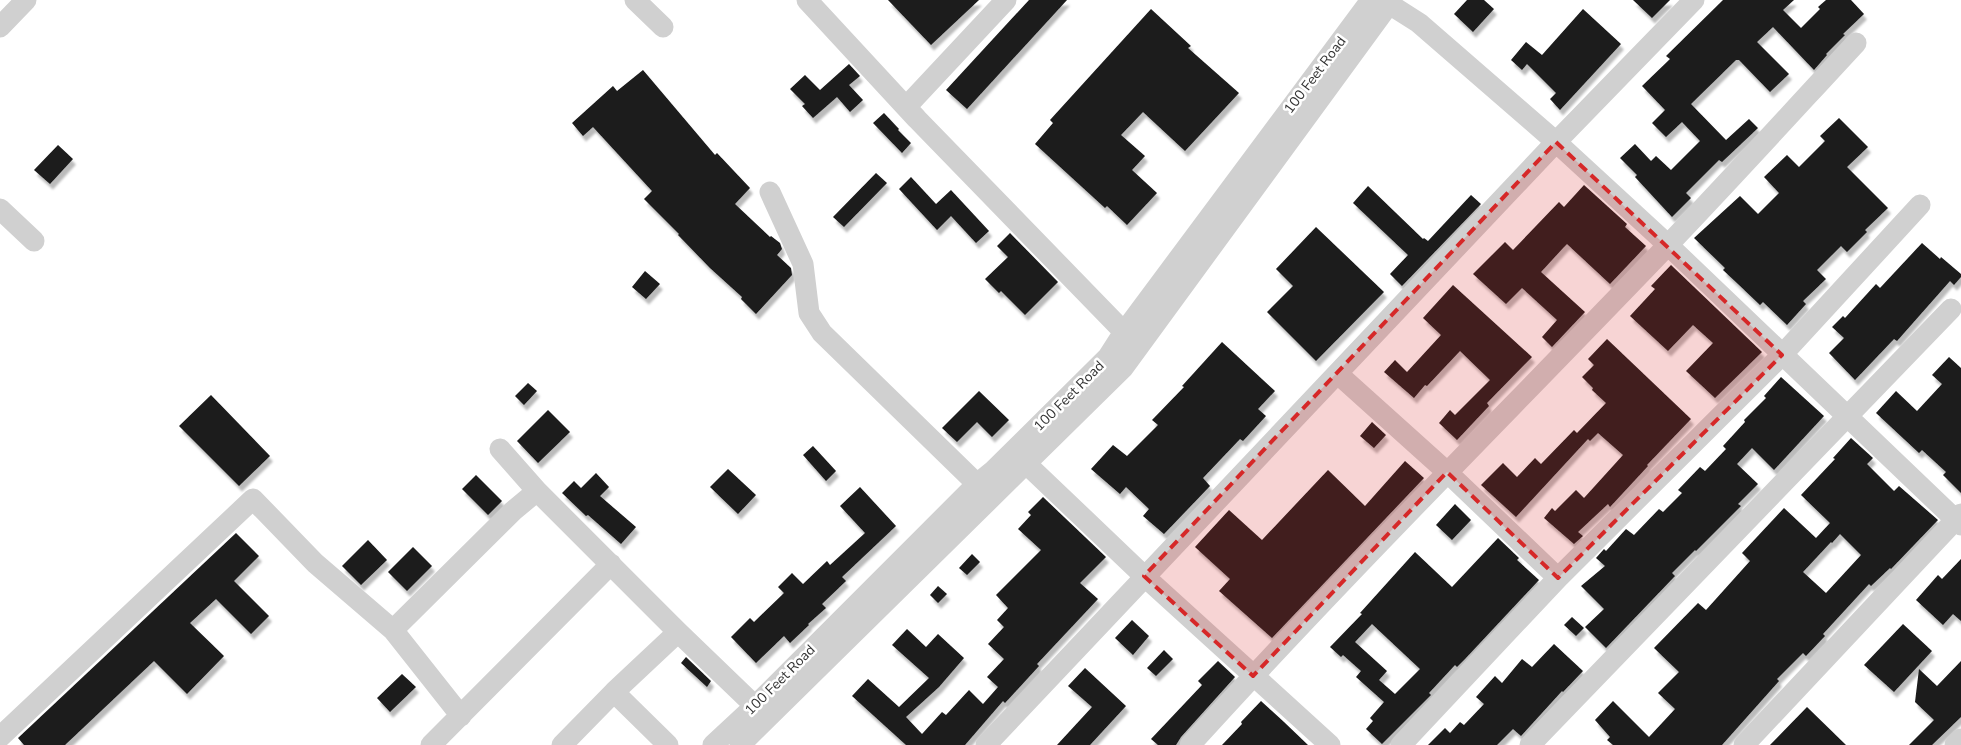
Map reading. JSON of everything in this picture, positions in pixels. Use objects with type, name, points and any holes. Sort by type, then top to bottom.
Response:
[{"type":"street","points":[[0,28],[26,0]]},
{"type":"street","points":[[636,0],[663,27]]},
{"type":"street","points":[[807,0],[906,107],[1124,332]]},
{"type":"street","points":[[906,107],[1006,0]]},
{"type":"street","points":[[986,745],[1556,142],[1694,0]]},
{"type":"street","points":[[1384,1],[1419,23],[1556,142],[1959,520],[1744,745]]},
{"type":"street","name":"100 Feet Road","points":[[740,745],[1019,457],[1108,357],[1124,332],[1384,1]]},
{"type":"street","name":"100 Feet Road","points":[[713,745],[755,706],[977,484],[1019,457],[1123,368],[1384,1]]},
{"type":"street","points":[[1190,745],[1253,676],[1448,472],[1668,245],[1856,43]]},
{"type":"street","points":[[770,192],[803,264],[809,313],[822,333],[977,484]]},
{"type":"street","points":[[1401,745],[1558,578],[1782,355],[1920,205]]},
{"type":"street","points":[[0,209],[34,241]]},
{"type":"street","points":[[1530,745],[1951,309]]},
{"type":"street","points":[[1338,374],[1448,472],[1558,578]]},
{"type":"street","points":[[500,449],[537,491],[755,706]]},
{"type":"street","points":[[1019,457],[1144,576],[1330,745]]},
{"type":"street","points":[[393,630],[513,511],[537,491]]},
{"type":"street","points":[[0,737],[253,499],[316,564],[393,630],[461,716]]},
{"type":"street","points":[[430,745],[611,564]]},
{"type":"street","points":[[562,745],[614,692],[678,632]]},
{"type":"street","points":[[614,692],[668,745]]},
{"type":"street","points":[[1956,745],[1961,739]]},
{"type":"highlighted area","points":[[1556,142],[1782,355],[1558,578],[1447,472],[1253,676],[1144,576]]},
{"type":"building","points":[[888,0],[979,0],[931,45]]},
{"type":"building","points":[[1029,0],[1067,0],[967,109],[946,90]]},
{"type":"building","points":[[1467,0],[1484,0],[1494,9],[1473,32],[1454,14]]},
{"type":"building","points":[[1633,0],[1670,0],[1652,18]]},
{"type":"building","points":[[1723,0],[1794,0],[1783,10],[1801,28],[1820,9],[1818,7],[1826,0],[1851,0],[1864,14],[1843,34],[1845,35],[1826,54],[1814,70],[1773,27],[1757,42],[1789,74],[1770,92],[1739,60],[1736,60],[1691,104],[1726,140],[1749,119],[1758,128],[1722,162],[1719,160],[1686,193],[1691,198],[1672,217],[1635,177],[1637,175],[1620,158],[1635,144],[1651,161],[1656,156],[1671,170],[1700,141],[1682,122],[1666,137],[1652,123],[1665,110],[1642,86],[1670,59],[1666,56]]},
{"type":"building","points":[[1151,9],[1191,46],[1188,48],[1239,93],[1185,151],[1143,112],[1121,135],[1145,156],[1132,170],[1157,193],[1127,225],[1107,206],[1105,208],[1035,144],[1053,123],[1050,120]]},
{"type":"building","points":[[1583,9],[1621,44],[1560,110],[1550,99],[1556,93],[1527,64],[1522,70],[1511,60],[1526,42],[1542,55]]},
{"type":"building","points":[[849,64],[860,76],[849,85],[863,100],[850,112],[837,97],[813,118],[802,106],[805,104],[790,89],[805,75],[820,90]]},
{"type":"building","points":[[643,70],[715,155],[717,153],[750,188],[735,204],[770,237],[780,243],[782,249],[777,255],[791,268],[792,275],[756,314],[741,299],[742,297],[710,268],[644,199],[652,191],[593,127],[583,136],[572,123],[613,86],[617,91]]},
{"type":"building","points":[[884,113],[911,143],[902,153],[873,123]]},
{"type":"building","points":[[1839,118],[1868,147],[1847,167],[1888,208],[1865,230],[1867,232],[1847,252],[1841,246],[1817,270],[1826,279],[1803,301],[1806,304],[1787,325],[1763,302],[1760,305],[1723,270],[1725,268],[1694,238],[1740,196],[1758,214],[1779,193],[1764,177],[1787,155],[1799,167],[1825,141],[1820,136]]},
{"type":"building","points":[[58,145],[73,159],[50,184],[34,170]]},
{"type":"building","points":[[876,173],[887,183],[844,227],[833,217]]},
{"type":"building","points":[[911,177],[936,204],[951,190],[989,231],[976,243],[951,216],[937,230],[899,189]]},
{"type":"building","points":[[1584,185],[1627,224],[1625,227],[1646,246],[1610,284],[1567,244],[1564,247],[1541,272],[1585,312],[1552,347],[1542,337],[1557,320],[1522,288],[1506,304],[1473,274],[1505,242],[1513,250],[1559,202],[1564,207]]},
{"type":"building","points":[[1368,186],[1423,239],[1428,241],[1471,195],[1481,204],[1402,286],[1390,274],[1408,255],[1353,203]]},
{"type":"building","points":[[1316,227],[1384,292],[1316,361],[1267,312],[1293,286],[1276,269]]},
{"type":"building","points":[[1010,233],[1058,282],[1025,315],[1001,291],[999,293],[985,279],[1008,257],[997,246]]},
{"type":"building","points":[[1922,243],[1961,274],[1961,277],[1954,285],[1950,281],[1897,341],[1894,339],[1855,380],[1829,353],[1844,338],[1832,327],[1843,316],[1845,318],[1876,284],[1880,288]]},
{"type":"building","points":[[1671,265],[1762,352],[1715,398],[1686,371],[1713,343],[1693,325],[1668,351],[1630,316],[1655,289],[1651,286]]},
{"type":"building","points":[[645,271],[660,284],[646,299],[632,287]]},
{"type":"building","points":[[1453,285],[1532,357],[1487,403],[1489,406],[1457,440],[1439,423],[1450,410],[1455,415],[1490,380],[1460,351],[1414,398],[1384,372],[1395,360],[1407,372],[1441,335],[1423,318]]},
{"type":"building","points":[[1607,339],[1691,419],[1610,507],[1608,504],[1578,532],[1583,536],[1574,544],[1544,518],[1552,508],[1555,511],[1576,490],[1584,498],[1623,455],[1598,433],[1590,441],[1588,439],[1516,517],[1481,485],[1503,463],[1517,477],[1535,458],[1541,464],[1574,430],[1577,433],[1606,403],[1582,377],[1594,365],[1588,359]]},
{"type":"building","points":[[1222,342],[1275,391],[1258,409],[1266,416],[1243,441],[1240,439],[1203,478],[1210,486],[1164,534],[1143,516],[1149,509],[1126,487],[1120,494],[1091,469],[1113,445],[1127,456],[1158,425],[1152,420],[1184,387],[1182,386]]},
{"type":"building","points":[[1949,357],[1961,368],[1961,493],[1943,475],[1946,472],[1922,450],[1919,453],[1876,413],[1896,391],[1917,411],[1942,384],[1932,375]]},
{"type":"building","points":[[1781,377],[1824,416],[1774,470],[1752,448],[1737,464],[1758,484],[1738,504],[1741,506],[1672,573],[1675,576],[1606,648],[1585,627],[1604,609],[1581,586],[1605,566],[1596,558],[1604,549],[1606,551],[1626,529],[1634,535],[1659,509],[1663,512],[1682,493],[1678,490],[1700,467],[1705,471],[1726,449],[1723,446],[1745,422],[1744,420],[1766,398],[1764,396]]},
{"type":"building","points":[[528,383],[537,391],[524,405],[515,396]]},
{"type":"building","points":[[979,391],[1009,420],[992,437],[977,422],[957,442],[942,428]]},
{"type":"building","points":[[211,395],[270,456],[239,486],[179,426]]},
{"type":"building","points":[[548,410],[570,432],[538,463],[517,441]]},
{"type":"building","points":[[1372,422],[1386,435],[1374,448],[1360,436]]},
{"type":"building","points":[[1851,438],[1873,458],[1867,464],[1894,491],[1899,486],[1938,520],[1891,569],[1871,586],[1869,584],[1823,634],[1825,636],[1806,656],[1803,653],[1777,679],[1779,681],[1722,745],[1613,745],[1607,740],[1610,737],[1595,720],[1613,701],[1649,737],[1675,709],[1658,693],[1679,672],[1654,648],[1698,603],[1706,610],[1750,561],[1742,553],[1784,508],[1816,538],[1830,523],[1801,495],[1835,459],[1833,458]],"holes":[[[1840,534],[1861,555],[1826,593],[1803,572]]]},
{"type":"building","points":[[813,446],[836,471],[826,481],[803,455]]},
{"type":"building","points":[[1405,461],[1424,478],[1272,638],[1219,591],[1230,579],[1195,547],[1229,510],[1262,540],[1328,470],[1365,506]]},
{"type":"building","points":[[728,469],[756,495],[738,514],[710,487]]},
{"type":"building","points":[[596,473],[609,487],[600,496],[636,527],[621,544],[588,515],[586,516],[562,493],[574,481],[581,488]]},
{"type":"building","points":[[476,475],[502,501],[488,515],[462,489]]},
{"type":"building","points":[[860,487],[896,526],[842,577],[846,581],[822,604],[826,608],[809,625],[790,643],[784,636],[756,663],[731,637],[750,618],[754,622],[784,593],[778,587],[792,573],[803,584],[827,561],[830,565],[865,533],[840,506]]},
{"type":"building","points":[[1043,497],[1106,557],[1080,583],[1098,599],[1037,664],[1039,666],[1005,703],[1003,701],[965,745],[906,745],[852,696],[868,679],[899,707],[929,678],[892,645],[907,629],[926,647],[938,634],[964,658],[939,687],[906,717],[922,734],[942,712],[946,715],[969,690],[983,704],[998,687],[987,677],[1004,659],[988,644],[1004,627],[997,620],[1008,608],[996,595],[1041,550],[1018,529],[1031,515],[1028,512]]},
{"type":"building","points":[[1455,504],[1471,520],[1452,540],[1436,525]]},
{"type":"building","points":[[236,533],[259,556],[234,581],[269,616],[251,634],[216,599],[190,623],[224,656],[187,694],[154,661],[65,745],[24,745],[18,738]]},
{"type":"building","points":[[1498,538],[1519,558],[1517,560],[1539,580],[1465,659],[1457,667],[1455,665],[1429,693],[1431,695],[1382,744],[1366,729],[1373,721],[1370,718],[1384,702],[1356,677],[1361,671],[1343,655],[1341,657],[1330,647],[1362,614],[1360,613],[1415,552],[1452,587]],"holes":[[[1372,624],[1420,669],[1395,694],[1379,680],[1387,671],[1355,642]]]},
{"type":"building","points":[[368,540],[387,560],[361,585],[342,566]]},
{"type":"building","points":[[413,547],[432,566],[407,591],[388,572]]},
{"type":"building","points":[[972,554],[980,562],[967,575],[959,568]]},
{"type":"building","points":[[1961,559],[1961,621],[1953,614],[1943,625],[1916,600],[1938,575],[1942,579]]},
{"type":"building","points":[[938,586],[947,594],[938,603],[930,595]]},
{"type":"building","points":[[1572,617],[1584,628],[1576,636],[1564,625]]},
{"type":"building","points":[[1132,620],[1149,636],[1133,655],[1115,638]]},
{"type":"building","points":[[1903,624],[1932,651],[1894,692],[1864,665]]},
{"type":"building","points":[[1554,644],[1583,671],[1521,736],[1513,729],[1497,745],[1428,745],[1445,728],[1450,733],[1460,722],[1464,725],[1484,704],[1476,697],[1495,676],[1502,683],[1522,659],[1532,667]]},
{"type":"building","points":[[1164,650],[1173,659],[1156,676],[1147,668]]},
{"type":"building","points":[[686,657],[711,681],[707,687],[681,663]]},
{"type":"building","points":[[1218,661],[1235,677],[1176,745],[1158,745],[1151,739],[1202,685],[1198,681]]},
{"type":"building","points":[[1961,661],[1961,717],[1932,745],[1909,745],[1934,720],[1915,702],[1919,669],[1937,686]]},
{"type":"building","points":[[1085,668],[1126,706],[1090,745],[1057,745],[1092,707],[1068,686]]},
{"type":"building","points":[[402,674],[416,687],[390,712],[377,698]]},
{"type":"building","points":[[1261,701],[1284,722],[1308,745],[1222,745]]},
{"type":"building","points":[[1807,707],[1846,745],[1770,745]]}]
